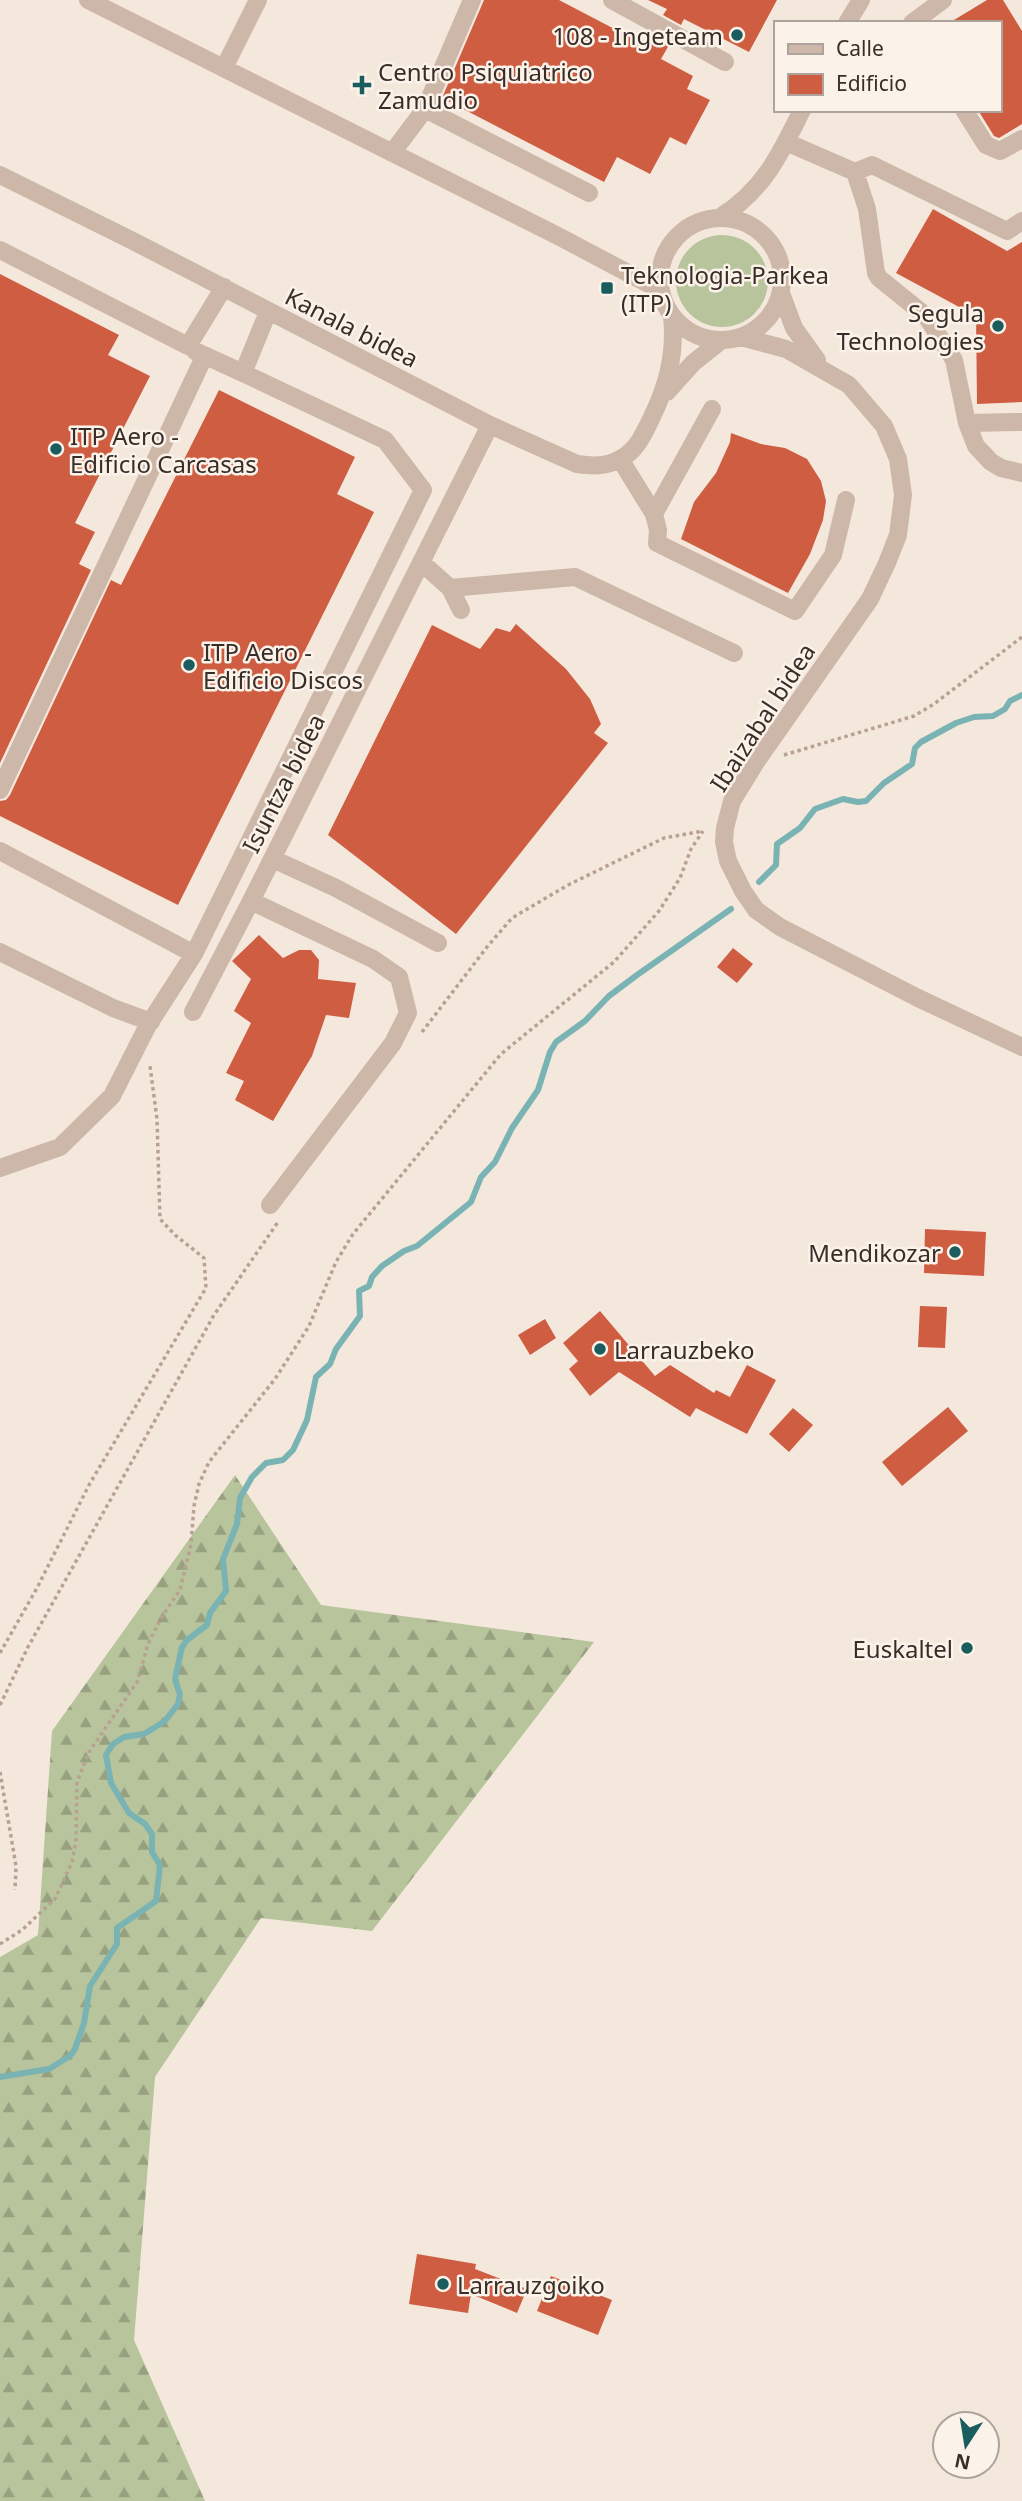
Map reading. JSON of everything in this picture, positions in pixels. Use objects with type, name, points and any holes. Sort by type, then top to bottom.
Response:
[{"type":"street","points":[[88,0],[660,290]]},
{"type":"street","points":[[224,68],[258,0]]},
{"type":"street","points":[[392,153],[425,109],[472,0]]},
{"type":"street","points":[[612,0],[725,62]]},
{"type":"street","points":[[848,21],[861,0]]},
{"type":"street","points":[[915,21],[943,0]]},
{"type":"street","points":[[425,109],[589,193]]},
{"type":"street","points":[[719,218],[740,204],[762,183],[801,112]]},
{"type":"street","points":[[965,112],[986,145],[1000,151],[1022,139]]},
{"type":"street","points":[[786,142],[855,172],[872,165],[1007,231],[1022,220]]},
{"type":"street","points":[[855,172],[867,209],[876,273],[926,316],[954,360],[967,423],[976,446],[1000,468],[1022,473]]},
{"type":"street","name":"Kanala bidea","points":[[0,175],[490,425],[577,464],[606,465],[620,459]]},
{"type":"street","points":[[719,218],[738,221],[755,229],[768,241],[778,257],[782,275],[781,293],[773,312],[766,320],[741,337],[722,340],[703,338],[686,329],[672,316],[660,290],[660,269],[667,250],[680,233],[698,222],[719,218]]},
{"type":"street","points":[[0,250],[188,346],[204,357],[385,440],[423,490],[194,954],[151,1022],[112,1096],[60,1147],[0,1168]]},
{"type":"street","points":[[188,346],[224,287]]},
{"type":"street","name":"Ibaizabal bidea","points":[[781,293],[803,344],[828,371]]},
{"type":"street","points":[[243,373],[268,312]]},
{"type":"street","points":[[672,316],[673,352],[662,397],[639,443],[620,459],[654,514],[658,530],[657,543],[795,611],[834,555],[846,500]]},
{"type":"street","name":"Ibaizabal bidea","points":[[741,337],[786,349],[849,385],[884,426],[898,459],[902,495],[898,534],[870,599],[756,762],[732,801],[724,842],[729,861],[743,891],[756,910],[780,928],[1022,1047]]},
{"type":"street","points":[[662,397],[693,363],[722,340]]},
{"type":"street","points":[[0,790],[204,357]]},
{"type":"street","points":[[654,514],[712,409]]},
{"type":"street","points":[[967,423],[1022,422]]},
{"type":"street","name":"Isuntza bidea","points":[[193,1012],[273,859],[490,425]]},
{"type":"street","points":[[422,563],[450,588],[461,610]]},
{"type":"street","points":[[450,588],[575,577],[734,653]]},
{"type":"street","points":[[0,851],[194,954]]},
{"type":"street","points":[[273,859],[336,888],[438,943]]},
{"type":"street","points":[[251,901],[373,959],[400,977],[408,1013],[393,1043],[270,1205]]},
{"type":"street","points":[[0,952],[113,1008],[151,1022]]},
{"type":"path","points":[[782,756],[801,748],[914,716],[934,704],[1022,637]]},
{"type":"path","points":[[416,1041],[486,947],[512,918],[568,885],[664,838],[725,828]]},
{"type":"path","points":[[0,1944],[22,1930],[55,1899],[72,1862],[76,1840],[77,1782],[89,1752],[137,1682],[148,1644],[180,1590],[191,1544],[199,1484],[209,1462],[275,1379],[310,1326],[336,1262],[353,1234],[501,1054],[614,962],[659,911],[680,878],[691,849],[703,831]]},
{"type":"path","points":[[0,1653],[37,1588],[89,1485],[206,1288],[204,1258],[160,1219],[157,1119],[150,1054]]},
{"type":"path","points":[[0,1705],[28,1647],[214,1315],[279,1222]]},
{"type":"path","points":[[0,1772],[16,1866],[15,1891]]},
{"type":"green space","points":[[722,235],[739,239],[754,249],[764,264],[768,281],[764,298],[754,313],[739,323],[722,327],[705,323],[690,313],[680,298],[676,281],[680,264],[690,249],[705,239]]},
{"type":"green space","points":[[235,1475],[321,1605],[594,1642],[372,1931],[261,1918],[155,2077],[134,2340],[205,2501],[0,2501],[0,1957],[38,1935],[52,1731]]},
{"type":"building","points":[[484,0],[559,0],[647,46],[653,35],[669,45],[661,59],[693,76],[687,89],[710,100],[686,145],[670,137],[650,174],[617,157],[604,182],[442,98]]},
{"type":"building","name":"108 - Ingeteam","points":[[648,0],[777,0],[749,52],[684,19],[681,25],[663,15],[667,9]]},
{"type":"building","points":[[987,0],[1003,0],[1022,31],[1022,124],[999,138],[994,136],[979,112],[1001,112],[1001,21],[952,21]]},
{"type":"building","points":[[933,209],[1007,251],[1022,242],[1022,402],[977,404],[976,314],[896,273]]},
{"type":"building","name":"ITP Aero - Edificio Carcasas","points":[[0,274],[119,335],[108,355],[150,376],[75,523],[95,532],[79,564],[91,570],[0,763]]},
{"type":"building","name":"ITP Aero - Edificio Discos","points":[[219,390],[355,457],[337,494],[374,512],[178,905],[0,816],[0,801],[6,800],[10,795],[111,580],[121,585]]},
{"type":"building","points":[[731,433],[761,444],[785,448],[807,459],[821,481],[826,501],[823,520],[810,554],[788,593],[681,539],[694,502],[716,473],[730,442]]},
{"type":"building","points":[[516,624],[566,669],[590,699],[601,724],[594,733],[608,743],[456,934],[328,835],[432,625],[480,649],[496,628],[510,632]]},
{"type":"building","points":[[259,935],[283,958],[299,950],[311,950],[319,960],[318,979],[356,983],[349,1018],[326,1015],[312,1056],[273,1121],[235,1100],[244,1081],[226,1073],[251,1023],[234,1011],[251,979],[232,961]]},
{"type":"building","points":[[733,948],[753,964],[737,983],[717,967]]},
{"type":"building","name":"Mendikozar","points":[[925,1229],[986,1232],[984,1276],[924,1273]]},
{"type":"building","points":[[920,1306],[947,1307],[945,1348],[918,1347]]},
{"type":"building","points":[[600,1311],[655,1376],[670,1365],[714,1393],[716,1390],[730,1397],[747,1365],[776,1380],[747,1434],[696,1408],[690,1417],[619,1372],[590,1396],[569,1369],[578,1361],[563,1343]]},
{"type":"building","points":[[545,1319],[556,1338],[530,1355],[518,1335]]},
{"type":"building","points":[[948,1407],[968,1431],[902,1486],[882,1462]]},
{"type":"building","points":[[793,1408],[813,1425],[789,1452],[769,1434]]},
{"type":"building","name":"Larrauzgoiko","points":[[417,2254],[476,2264],[475,2269],[527,2289],[517,2313],[471,2294],[468,2313],[409,2304]]},
{"type":"building","points":[[551,2276],[612,2300],[598,2335],[537,2311]]},
{"type":"waterway","points":[[759,882],[776,865],[777,844],[800,828],[815,809],[843,799],[866,801],[884,783],[912,764],[915,748],[921,742],[956,723],[974,717],[993,716],[1005,709],[1010,701],[1022,695]]},
{"type":"waterway","points":[[0,2077],[49,2069],[70,2056],[84,2023],[90,1986],[117,1944],[117,1928],[156,1901],[160,1865],[152,1852],[152,1834],[145,1824],[129,1813],[111,1783],[106,1755],[113,1744],[124,1737],[144,1734],[165,1721],[178,1704],[180,1695],[175,1679],[182,1647],[207,1625],[210,1613],[226,1591],[223,1559],[237,1524],[240,1498],[252,1477],[266,1463],[283,1460],[293,1450],[307,1420],[316,1377],[330,1364],[336,1349],[360,1316],[359,1291],[369,1286],[372,1277],[382,1266],[404,1251],[417,1246],[471,1202],[481,1177],[495,1162],[512,1128],[538,1090],[550,1052],[556,1042],[585,1021],[609,996],[731,909]]},
{"type":"place","name":"108 - Ingeteam","points":[[737,35]]},
{"type":"place","name":"Centro Psiquiatrico Zamudio","points":[[362,85]]},
{"type":"place","name":"Teknologia-Parkea (ITP)","points":[[607,288]]},
{"type":"place","name":"Segula Technologies","points":[[998,326]]},
{"type":"place","name":"ITP Aero - Edificio Carcasas","points":[[56,449]]},
{"type":"place","name":"ITP Aero - Edificio Discos","points":[[189,665]]},
{"type":"place","name":"Mendikozar","points":[[955,1252]]},
{"type":"place","name":"Larrauzbeko","points":[[600,1349]]},
{"type":"place","name":"Euskaltel","points":[[967,1648]]},
{"type":"place","name":"Larrauzgoiko","points":[[443,2284]]}]
